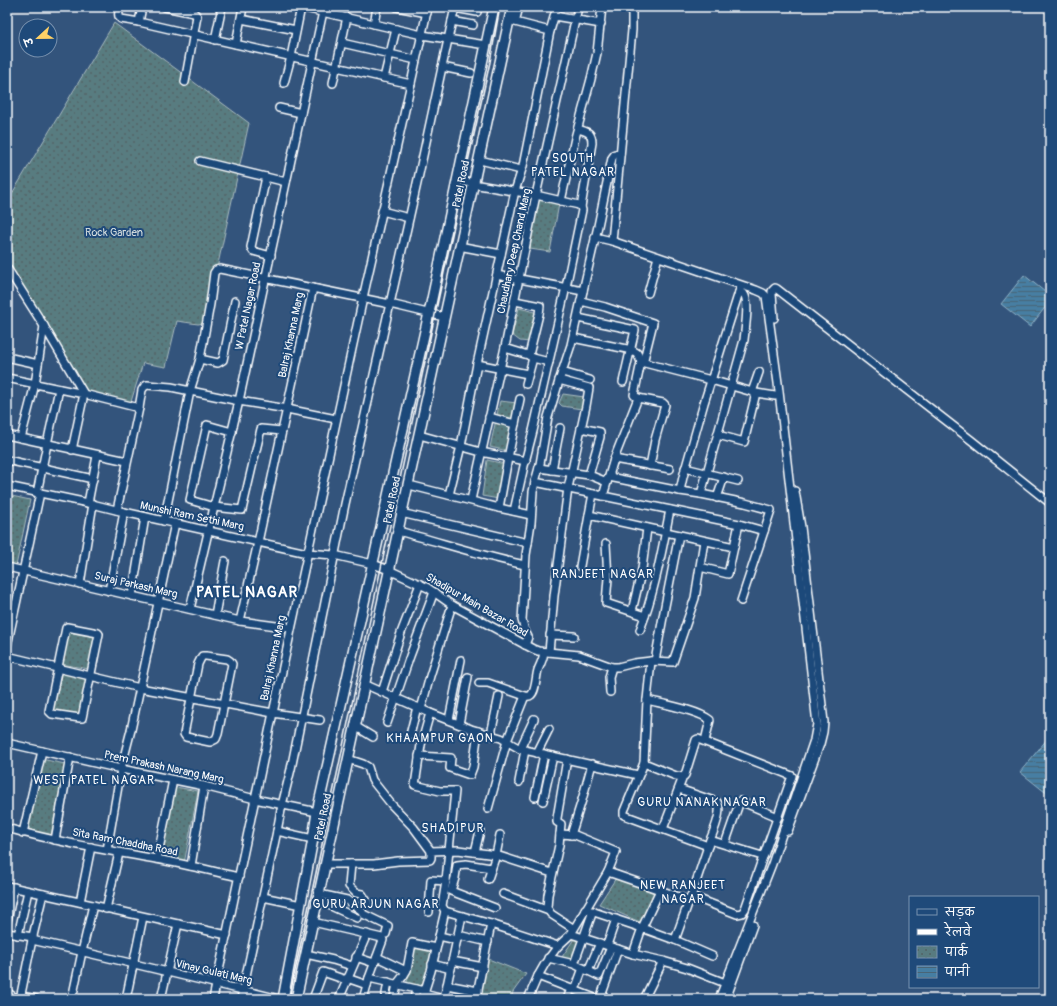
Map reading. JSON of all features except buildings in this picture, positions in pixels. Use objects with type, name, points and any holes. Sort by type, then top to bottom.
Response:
[{"type":"main road","name":"Patel Road","points":[[283,999],[317,812],[429,313],[494,7]]},
{"type":"main road","name":"Patel Road","points":[[296,999],[512,7]]},
{"type":"street","points":[[120,7],[118,14],[121,19],[411,84]]},
{"type":"street","points":[[139,22],[142,7]]},
{"type":"street","points":[[165,7],[196,14],[197,18],[185,82]]},
{"type":"street","points":[[215,40],[222,7]]},
{"type":"street","points":[[236,44],[243,7]]},
{"type":"street","points":[[284,83],[301,7],[323,9],[347,17],[422,35],[486,45]]},
{"type":"street","points":[[374,24],[377,7]]},
{"type":"street","points":[[399,7],[427,10]]},
{"type":"street","points":[[241,999],[291,769],[345,504],[455,7],[477,12]]},
{"type":"street","points":[[519,7],[515,22],[550,31]]},
{"type":"street","points":[[449,495],[461,446],[477,364],[521,170],[550,31],[557,7]]},
{"type":"street","name":"Chaudhary Deep Chand Marg","points":[[472,500],[481,452],[515,302],[536,195],[578,7]]},
{"type":"street","points":[[561,201],[597,53],[602,7]]},
{"type":"street","points":[[612,241],[632,30],[632,7]]},
{"type":"street","name":"W Patel Nagar Road","points":[[190,609],[239,401],[323,9]]},
{"type":"street","name":"Balraj Khanna Marg","points":[[213,999],[336,419],[427,10]]},
{"type":"street","points":[[554,16],[600,24]]},
{"type":"street","points":[[333,83],[347,17]]},
{"type":"street","points":[[241,19],[296,30]]},
{"type":"street","points":[[452,21],[473,25]]},
{"type":"street","points":[[384,78],[396,29]]},
{"type":"street","points":[[342,43],[416,60]]},
{"type":"street","points":[[442,67],[472,73]]},
{"type":"street","points":[[279,108],[301,113]]},
{"type":"street","points":[[514,511],[566,287],[582,210],[581,207],[592,138],[586,131],[578,129]]},
{"type":"street","points":[[525,645],[528,637],[522,620],[525,565],[535,480],[539,468],[548,417],[578,318],[612,158],[615,154],[620,154]]},
{"type":"street","points":[[200,161],[286,182]]},
{"type":"street","points":[[484,161],[521,170]]},
{"type":"street","points":[[266,177],[251,246],[253,251],[271,256]]},
{"type":"street","points":[[457,179],[473,184],[536,195],[579,205],[581,207]]},
{"type":"street","points":[[382,211],[409,218]]},
{"type":"street","points":[[595,237],[612,241],[658,257],[740,288],[756,290],[763,293],[766,296],[767,301],[798,548],[816,729],[813,744],[772,864],[719,999]]},
{"type":"street","points":[[464,247],[502,254]]},
{"type":"street","points":[[648,292],[658,257]]},
{"type":"street","points":[[7,268],[44,326],[84,394],[72,450]]},
{"type":"street","points":[[164,521],[190,391],[200,359],[214,273],[216,270],[220,269],[266,278],[363,298],[444,317]]},
{"type":"street","points":[[497,275],[583,291]]},
{"type":"street","name":"Balraj Khanna Marg","points":[[240,621],[313,288]]},
{"type":"street","points":[[680,491],[711,380],[740,288]]},
{"type":"street","points":[[701,494],[744,340],[747,320],[746,296],[740,288]]},
{"type":"street","points":[[726,999],[810,772],[820,744],[824,727],[801,527],[792,472],[782,392],[772,291],[774,289],[778,289],[1050,503]]},
{"type":"street","points":[[200,359],[218,363],[223,360],[235,301]]},
{"type":"street","points":[[581,301],[605,307],[653,323],[634,395],[638,398],[663,403],[665,405],[655,440],[650,466]]},
{"type":"street","points":[[515,302],[540,306],[526,384]]},
{"type":"street","points":[[578,318],[635,330],[624,382]]},
{"type":"street","points":[[22,438],[35,384],[44,326]]},
{"type":"street","points":[[573,338],[631,350],[637,353],[642,363],[711,380],[754,393],[775,396]]},
{"type":"street","points":[[505,348],[549,362]]},
{"type":"street","points":[[7,357],[38,364]]},
{"type":"street","points":[[477,364],[528,374]]},
{"type":"street","points":[[562,372],[590,380]]},
{"type":"street","points":[[718,435],[744,442],[758,372]]},
{"type":"street","points":[[7,378],[84,394],[139,408]]},
{"type":"street","points":[[479,683],[488,683],[525,696],[532,695],[538,670],[546,652],[550,635],[568,488],[588,388],[560,380]]},
{"type":"street","points":[[109,591],[127,461],[142,390],[144,387],[147,385],[172,387],[336,419]]},
{"type":"street","points":[[7,646],[23,571],[42,468],[60,389]]},
{"type":"street","points":[[603,496],[614,459],[638,398]]},
{"type":"street","points":[[499,508],[520,399]]},
{"type":"street","points":[[489,417],[515,424]]},
{"type":"street","points":[[232,432],[207,425],[190,500],[214,506],[242,510],[261,429],[282,431]]},
{"type":"street","points":[[552,470],[560,428]]},
{"type":"street","points":[[581,428],[600,432],[600,437],[589,475]]},
{"type":"street","points":[[7,435],[98,456],[127,461]]},
{"type":"street","points":[[423,436],[508,458],[525,464],[535,480],[593,494],[739,524],[764,531]]},
{"type":"street","points":[[80,584],[93,479],[98,456]]},
{"type":"street","points":[[614,459],[670,469]]},
{"type":"street","points":[[7,460],[93,479]]},
{"type":"street","points":[[539,468],[701,494],[771,510],[741,600]]},
{"type":"street","points":[[686,468],[707,472],[738,481]]},
{"type":"street","points":[[717,498],[724,477]]},
{"type":"street","name":"Munshi Ram Sethi Marg","points":[[7,486],[308,553],[334,555],[373,564]]},
{"type":"street","points":[[413,486],[531,515]]},
{"type":"street","points":[[580,566],[593,494]]},
{"type":"street","points":[[640,630],[646,616],[655,582],[670,510]]},
{"type":"street","points":[[401,513],[528,543]]},
{"type":"street","points":[[590,515],[734,547]]},
{"type":"street","points":[[132,596],[145,517]]},
{"type":"street","points":[[107,850],[121,769],[132,730],[175,523]]},
{"type":"street","points":[[704,540],[700,567],[728,574],[739,524]]},
{"type":"street","points":[[632,612],[642,569],[647,528]]},
{"type":"street","points":[[398,531],[499,560],[525,565]]},
{"type":"street","points":[[679,535],[653,661],[647,700],[644,764],[638,775],[624,815],[644,823],[709,843],[726,844],[762,856],[764,854]]},
{"type":"street","points":[[606,544],[608,578],[606,603],[646,616]]},
{"type":"street","points":[[215,615],[225,561]]},
{"type":"street","name":"Shadipur Main Bazar Road","points":[[373,564],[420,584],[452,605],[536,651],[579,655],[612,667],[653,661],[673,662],[695,598],[700,567]]},
{"type":"street","name":"Suraj Parkash Marg","points":[[7,567],[240,621],[291,628]]},
{"type":"street","points":[[382,692],[401,633],[420,584]]},
{"type":"street","points":[[387,723],[434,592]]},
{"type":"street","points":[[410,735],[452,605]]},
{"type":"street","points":[[68,627],[98,633],[100,636],[82,718],[50,713],[49,709],[58,668],[66,628],[68,627]]},
{"type":"street","points":[[550,635],[574,636]]},
{"type":"street","points":[[7,656],[140,688],[273,713],[320,720]]},
{"type":"street","points":[[202,656],[227,659],[230,661],[232,664],[218,734],[216,739],[213,741],[207,742],[184,736],[191,698],[198,664],[202,656]]},
{"type":"street","points":[[449,720],[462,660]]},
{"type":"street","points":[[610,692],[609,678],[612,667]]},
{"type":"street","points":[[460,724],[468,677]]},
{"type":"street","points":[[364,684],[430,713],[491,734],[522,749],[638,775]]},
{"type":"street","points":[[491,734],[499,696]]},
{"type":"street","points":[[488,808],[507,741],[525,696]]},
{"type":"street","points":[[647,700],[689,710],[707,717],[710,720],[705,741]]},
{"type":"street","points":[[424,995],[445,911],[442,906],[455,791],[440,791],[414,785],[419,756],[430,713]]},
{"type":"street","points":[[519,782],[522,749],[534,719]]},
{"type":"street","points":[[355,726],[373,737]]},
{"type":"street","points":[[534,797],[540,753],[549,729]]},
{"type":"street","points":[[419,756],[451,758],[450,768],[470,775],[473,767],[478,730]]},
{"type":"street","points":[[608,872],[737,914],[742,913],[745,909],[793,777],[792,775],[705,741],[699,739],[696,740],[685,775],[663,829]]},
{"type":"street","name":"Prem Prakash Narang Marg","points":[[7,743],[317,812]]},
{"type":"street","points":[[23,833],[42,751]]},
{"type":"street","points":[[543,801],[553,756]]},
{"type":"street","points":[[55,840],[70,757]]},
{"type":"street","points":[[326,864],[374,864],[398,861],[430,860],[431,858],[431,851],[414,828],[391,804],[372,780],[368,767],[348,759]]},
{"type":"street","points":[[567,759],[557,818],[558,822],[561,824],[558,850],[547,902],[547,908],[551,914],[584,938],[633,954],[688,968],[725,983]]},
{"type":"street","points":[[571,835],[592,764]]},
{"type":"street","points":[[644,764],[680,778],[683,777]]},
{"type":"street","points":[[157,859],[173,780]]},
{"type":"street","points":[[191,866],[204,786]]},
{"type":"street","points":[[675,940],[693,891],[720,807],[717,802],[679,789]]},
{"type":"street","points":[[726,844],[740,801],[778,816]]},
{"type":"street","name":"Sita Ram Chaddha Road","points":[[7,828],[55,840],[157,859],[240,877]]},
{"type":"street","points":[[277,831],[313,839]]},
{"type":"street","points":[[475,852],[480,831]]},
{"type":"street","points":[[528,999],[548,958],[573,931],[608,872],[616,852],[575,835],[560,834]]},
{"type":"street","points":[[488,879],[496,855],[500,836]]},
{"type":"street","points":[[80,902],[91,847]]},
{"type":"street","points":[[431,851],[449,850],[496,855],[552,873]]},
{"type":"street","points":[[106,908],[119,853]]},
{"type":"street","points":[[351,864],[349,886],[356,893],[362,894],[368,903]]},
{"type":"street","points":[[491,868],[466,864],[457,865],[451,890],[495,908]]},
{"type":"street","points":[[429,912],[431,880],[446,881]]},
{"type":"street","points":[[7,921],[10,887],[227,935]]},
{"type":"street","points":[[633,954],[642,928],[660,890]]},
{"type":"street","points":[[18,935],[28,891]]},
{"type":"street","points":[[19,998],[43,894]]},
{"type":"street","points":[[503,894],[549,911]]},
{"type":"street","points":[[263,897],[300,905]]},
{"type":"street","points":[[319,897],[357,918]]},
{"type":"street","points":[[319,897],[347,900],[362,911],[362,914],[388,926],[386,934]]},
{"type":"street","points":[[72,999],[94,905]]},
{"type":"street","points":[[585,909],[642,928],[674,941],[675,940],[712,956]]},
{"type":"street","points":[[445,911],[558,946]]},
{"type":"street","points":[[574,964],[593,911]]},
{"type":"street","points":[[369,978],[416,989],[424,995],[444,999],[462,916]]},
{"type":"street","points":[[126,999],[143,917]]},
{"type":"street","points":[[548,958],[574,964],[600,976],[616,919]]},
{"type":"street","points":[[313,922],[382,938],[383,940],[363,999]]},
{"type":"street","points":[[161,999],[178,924]]},
{"type":"street","points":[[476,999],[491,924]]},
{"type":"street","name":"Vinay Gulati Marg","points":[[7,933],[33,938],[82,952],[279,999]]},
{"type":"street","points":[[339,999],[367,934]]},
{"type":"street","points":[[439,936],[488,942]]},
{"type":"street","points":[[394,999],[397,984],[406,971],[412,943],[436,948]]},
{"type":"street","points":[[567,999],[586,970],[609,946]]},
{"type":"street","points":[[600,999],[609,946]]},
{"type":"street","points":[[306,954],[352,966]]},
{"type":"street","points":[[356,957],[376,960],[406,971]]},
{"type":"street","points":[[452,961],[483,967]]},
{"type":"street","points":[[644,999],[662,961]]},
{"type":"street","points":[[432,964],[451,969]]},
{"type":"street","points":[[313,999],[323,972],[367,985]]},
{"type":"street","points":[[538,976],[597,999]]},
{"type":"street","points":[[384,999],[388,982]]},
{"type":"street","points":[[447,985],[478,991]]},
{"type":"street","points":[[414,999],[416,989]]},
{"type":"street","points":[[7,992],[19,998],[36,999]]},
{"type":"green space","name":"Rock Garden","points":[[114,23],[249,123],[205,323],[198,324],[177,321],[166,367],[143,363],[129,408],[84,394],[7,264],[7,202]]},
{"type":"green space","points":[[538,199],[559,204],[550,252],[530,249]]},
{"type":"green space","points":[[519,308],[538,313],[530,342],[520,341],[512,335]]},
{"type":"green space","points":[[563,394],[591,398],[588,410],[562,406],[559,403]]},
{"type":"green space","points":[[500,401],[517,403],[508,451],[490,447]]},
{"type":"green space","points":[[487,460],[505,464],[499,499],[482,496]]},
{"type":"green space","points":[[7,495],[30,500],[16,566],[7,564]]},
{"type":"green space","points":[[67,632],[95,637],[89,669],[61,664]]},
{"type":"green space","points":[[57,672],[87,678],[80,716],[50,710]]},
{"type":"green space","points":[[41,759],[65,764],[51,836],[27,831]]},
{"type":"green space","points":[[175,787],[198,791],[184,864],[161,859]]},
{"type":"green space","points":[[616,878],[655,893],[642,923],[599,904]]},
{"type":"green space","points":[[417,939],[434,946],[426,990],[406,986]]},
{"type":"green space","points":[[574,939],[579,940],[573,961],[562,957]]},
{"type":"green space","points":[[486,958],[526,974],[513,992],[511,999],[476,999]]},
{"type":"water","points":[[1024,275],[1050,296],[1050,301],[1030,327],[1001,304]]},
{"type":"water","points":[[1048,738],[1050,739],[1050,796],[1020,772]]},
{"type":"railway","points":[[289,999],[490,62],[500,7]]},
{"type":"district","name":"SOUTH PATEL NAGAR","points":[[573,165]]},
{"type":"district","name":"RANJEET NAGAR","points":[[603,574]]},
{"type":"district","name":"PATEL NAGAR","points":[[247,592]]},
{"type":"district","name":"KHAAMPUR GAON","points":[[440,738]]},
{"type":"district","name":"WEST PATEL NAGAR","points":[[94,780]]},
{"type":"district","name":"GURU NANAK NAGAR","points":[[702,802]]},
{"type":"district","name":"SHADIPUR","points":[[453,828]]},
{"type":"district","name":"NEW RANJEET NAGAR","points":[[683,892]]},
{"type":"district","name":"GURU ARJUN NAGAR","points":[[376,904]]}]
